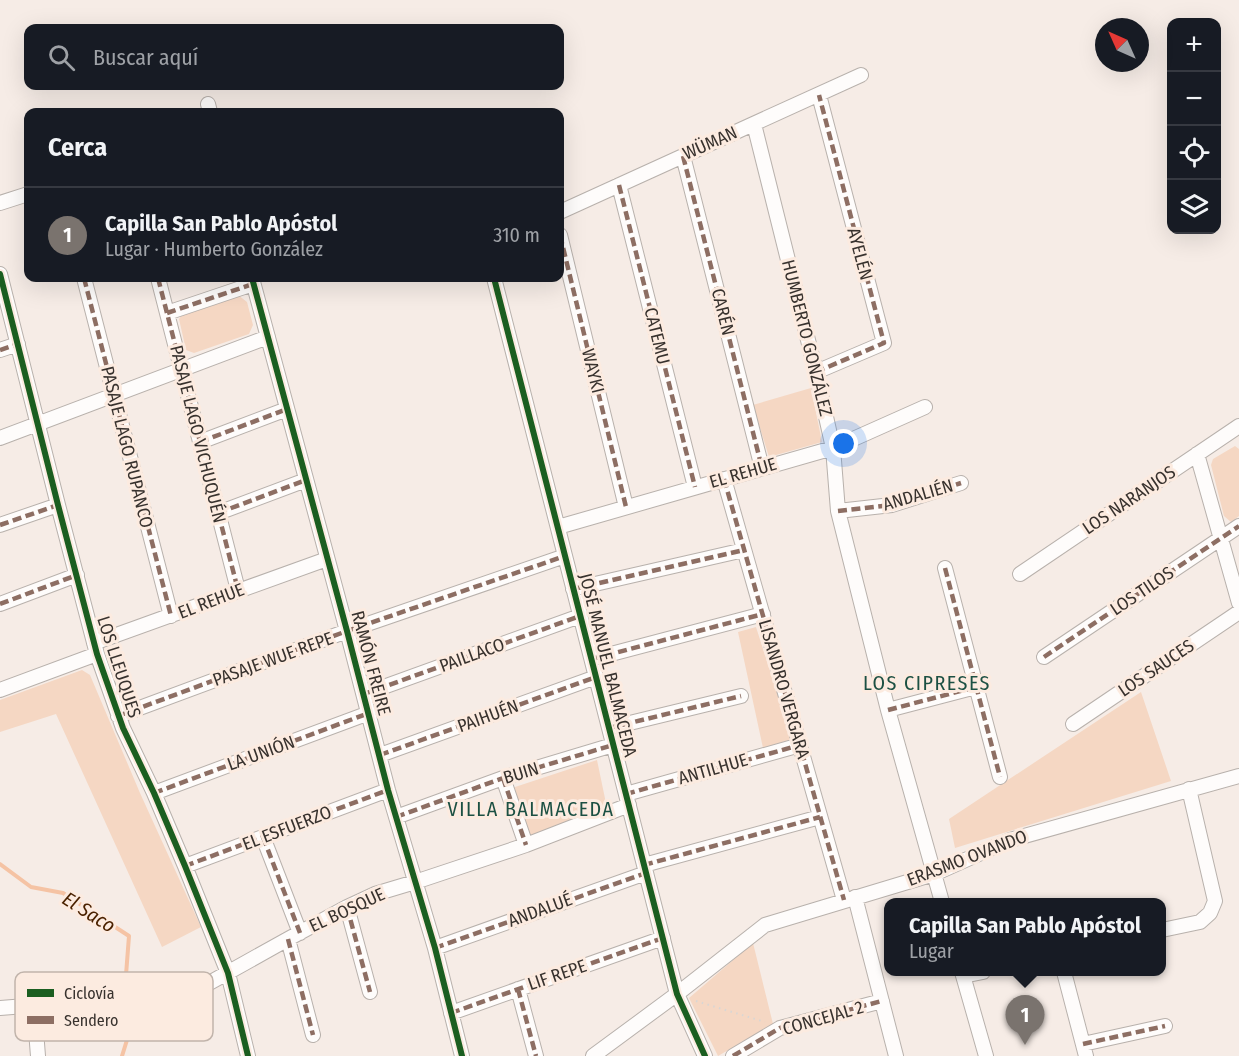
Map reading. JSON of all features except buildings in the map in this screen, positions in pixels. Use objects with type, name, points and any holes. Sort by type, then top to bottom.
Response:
[{"type":"street","name":"WÜMAN","points":[[564,210],[861,75]]},
{"type":"street","name":"AYELÉN","points":[[816,372],[884,342],[819,94]]},
{"type":"street","name":"HUMBERTO GONZÁLEZ","points":[[754,124],[833,448],[838,511],[888,710],[941,898]]},
{"type":"street","name":"CARÉN","points":[[683,156],[762,468]]},
{"type":"street","name":"CATEMU","points":[[619,185],[695,488]]},
{"type":"street","points":[[0,203],[24,195]]},
{"type":"street","name":"WAYKI","points":[[564,251],[626,507]]},
{"type":"street","name":"LOS LLEUQUES","points":[[0,274],[96,649],[118,716],[154,793],[228,973],[248,1056]]},
{"type":"street","name":"PASAJE LAGO RUPANCO","points":[[85,282],[171,616]]},
{"type":"street","name":"PASAJE LAGO VICHUQUÉN","points":[[159,282],[238,590]]},
{"type":"street","points":[[167,313],[248,282]]},
{"type":"street","name":"RAMÓN FREIRE","points":[[254,282],[388,790],[435,948],[462,1056]]},
{"type":"street","name":"JOSÉ MANUEL BALMACEDA","points":[[495,282],[677,994],[705,1056]]},
{"type":"street","points":[[0,438],[268,337]]},
{"type":"street","points":[[0,350],[18,344]]},
{"type":"street","name":"EL REHUE","points":[[558,527],[833,448],[925,407]]},
{"type":"street","points":[[200,442],[287,409]]},
{"type":"street","name":"LOS NARANJOS","points":[[1020,574],[1239,426]]},
{"type":"street","points":[[1197,454],[1239,603]]},
{"type":"street","name":"LISANDRO VERGARA","points":[[724,479],[820,817],[882,1001],[896,1056]]},
{"type":"street","points":[[218,513],[306,480]]},
{"type":"street","name":"ANDALIÉN","points":[[838,511],[892,505],[961,483]]},
{"type":"street","points":[[0,525],[58,505]]},
{"type":"street","name":"LOS TILOS","points":[[1044,657],[1239,526]]},
{"type":"street","points":[[573,589],[744,550]]},
{"type":"street","name":"PASAJE WUE REPE","points":[[118,716],[347,631],[565,556]]},
{"type":"street","name":"EL REHUE","points":[[0,690],[171,616],[327,559]]},
{"type":"street","points":[[945,568],[1000,777]]},
{"type":"street","points":[[0,603],[77,575]]},
{"type":"street","name":"LOS SAUCES","points":[[1073,724],[1239,612]]},
{"type":"street","points":[[592,659],[763,614]]},
{"type":"street","name":"PAILLACO","points":[[364,694],[580,616]]},
{"type":"street","name":"PAIHUÉN","points":[[380,755],[596,677]]},
{"type":"street","points":[[888,710],[976,687]]},
{"type":"street","points":[[609,728],[741,696]]},
{"type":"street","name":"LA UNIÓN","points":[[154,793],[369,713]]},
{"type":"street","name":"BUIN","points":[[396,817],[503,778],[613,745]]},
{"type":"street","name":"ANTILHUE","points":[[627,799],[800,745]]},
{"type":"street","name":"ERASMO OVANDO","points":[[593,1056],[765,925],[934,874],[1010,840],[1239,776]]},
{"type":"street","points":[[503,778],[526,845]]},
{"type":"street","points":[[1166,929],[1200,921],[1210,914],[1215,900],[1189,789]]},
{"type":"street","name":"EL ESFUERZO","points":[[185,866],[388,790]]},
{"type":"street","name":"EL BOSQUE","points":[[213,981],[347,907],[375,894],[526,845],[627,799]]},
{"type":"street","name":"ANDALUÉ","points":[[435,948],[645,869],[820,817]]},
{"type":"street","points":[[263,837],[294,936],[313,1035]]},
{"type":"street","points":[[347,907],[370,992]]},
{"type":"street","name":"LIF REPE","points":[[451,1012],[663,938]]},
{"type":"street","points":[[964,976],[986,1056]]},
{"type":"street","points":[[1065,976],[1084,1050],[1165,1026]]},
{"type":"street","points":[[518,989],[536,1056]]},
{"type":"street","name":"CONCEJAL 2","points":[[733,1056],[780,1028],[882,1001]]},
{"type":"street","points":[[0,1008],[15,1007]]},
{"type":"street","points":[[37,1041],[38,1056]]},
{"type":"path","points":[[693,1000],[773,1024]]},
{"type":"shaded area","points":[[238,295],[247,302],[253,325],[249,334],[194,353],[186,350],[179,319],[183,313]]},
{"type":"shaded area","points":[[811,388],[822,442],[769,457],[753,405]]},
{"type":"shaded area","points":[[1235,446],[1239,449],[1239,516],[1231,522],[1224,516],[1211,465],[1213,459]]},
{"type":"shaded area","points":[[756,627],[792,739],[763,748],[738,632]]},
{"type":"shaded area","points":[[82,670],[90,675],[140,793],[201,927],[162,947],[56,714],[0,732],[0,700]]},
{"type":"shaded area","points":[[1141,692],[1171,781],[955,848],[949,819]]},
{"type":"shaded area","points":[[597,760],[607,808],[530,838],[512,788]]},
{"type":"shaded area","points":[[753,943],[773,1024],[718,1056],[689,998]]},
{"type":"waterway","name":"El Saco","points":[[0,864],[31,887],[63,893],[129,936],[126,972]]},
{"type":"waterway","name":"El Saco","points":[[122,1056],[127,1041]]},
{"type":"marked path","points":[[816,372],[884,343],[819,95]]},
{"type":"marked path","points":[[683,156],[762,468]]},
{"type":"marked path","points":[[619,185],[695,487]]},
{"type":"marked path","points":[[564,251],[626,507]]},
{"type":"marked path","points":[[85,282],[171,616]]},
{"type":"marked path","points":[[159,282],[238,590]]},
{"type":"marked path","points":[[167,313],[253,284]]},
{"type":"marked path","points":[[0,350],[18,344]]},
{"type":"marked path","points":[[200,442],[287,409]]},
{"type":"marked path","points":[[724,479],[844,900]]},
{"type":"marked path","points":[[218,513],[306,480]]},
{"type":"marked path","points":[[838,511],[892,505],[961,483]]},
{"type":"marked path","points":[[0,525],[58,505]]},
{"type":"marked path","points":[[1044,657],[1239,526]]},
{"type":"marked path","points":[[573,589],[744,550]]},
{"type":"marked path","points":[[118,716],[347,631],[565,556]]},
{"type":"marked path","points":[[945,568],[1000,777]]},
{"type":"marked path","points":[[0,604],[77,575]]},
{"type":"marked path","points":[[592,659],[763,614]]},
{"type":"marked path","points":[[364,694],[580,616]]},
{"type":"marked path","points":[[380,755],[596,677]]},
{"type":"marked path","points":[[888,710],[976,687]]},
{"type":"marked path","points":[[609,728],[741,696]]},
{"type":"marked path","points":[[154,793],[369,713]]},
{"type":"marked path","points":[[396,817],[503,778],[613,745]]},
{"type":"marked path","points":[[626,794],[800,745]]},
{"type":"marked path","points":[[503,778],[526,845]]},
{"type":"marked path","points":[[185,866],[388,790]]},
{"type":"marked path","points":[[644,865],[820,817]]},
{"type":"marked path","points":[[263,837],[300,933]]},
{"type":"marked path","points":[[435,948],[646,873]]},
{"type":"marked path","points":[[347,907],[370,992]]},
{"type":"marked path","points":[[451,1013],[663,938]]},
{"type":"marked path","points":[[288,939],[313,1035]]},
{"type":"marked path","points":[[518,989],[536,1056]]},
{"type":"marked path","points":[[733,1056],[780,1028],[882,1001]]},
{"type":"marked path","points":[[1083,1044],[1165,1026]]},
{"type":"cycle path","points":[[0,274],[97,654],[123,728],[154,793],[228,973],[248,1056]]},
{"type":"cycle path","points":[[253,282],[388,790],[435,948],[462,1056]]},
{"type":"cycle path","points":[[495,282],[677,994],[705,1056]]},
{"type":"place","name":"Capilla San Pablo Apóstol","points":[[1025,1045]]},
{"type":"district","name":"LOS CIPRESES","points":[[927,683]]},
{"type":"district","name":"VILLA BALMACEDA","points":[[531,809]]}]
